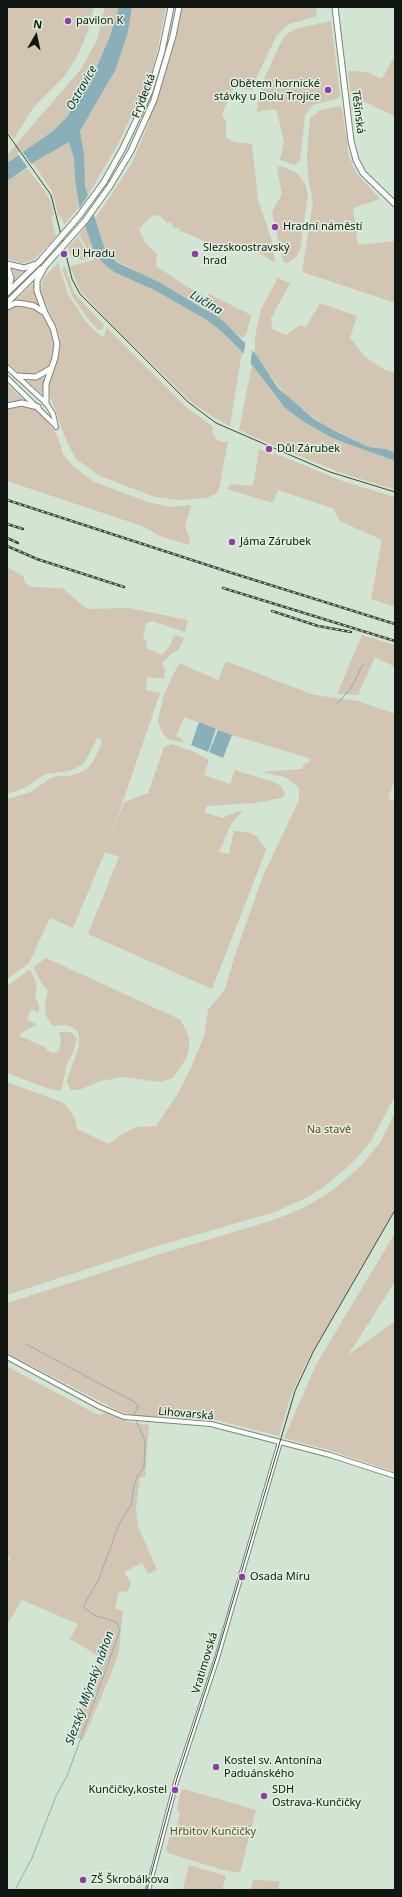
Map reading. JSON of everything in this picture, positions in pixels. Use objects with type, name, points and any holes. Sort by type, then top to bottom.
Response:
[{"type":"main road","name":"Frýdecká","points":[[7,293],[40,262],[79,216],[104,182],[123,148],[150,91],[162,51],[171,7]]},
{"type":"main road","name":"Frýdecká","points":[[45,266],[85,221],[110,186],[131,151],[154,100],[173,36],[178,7]]},
{"type":"main road","name":"Těšínská","points":[[335,7],[350,133],[356,160],[363,173],[395,204]]},
{"type":"main road","points":[[7,265],[26,268],[40,262]]},
{"type":"main road","points":[[7,265],[12,278],[7,293]]},
{"type":"main road","points":[[7,303],[45,266]]},
{"type":"main road","points":[[45,266],[37,285],[38,296],[45,313],[54,328],[57,342],[55,358],[46,387],[46,403]]},
{"type":"main road","points":[[7,307],[14,304],[25,304],[34,306],[45,313]]},
{"type":"main road","points":[[17,376],[36,377],[51,368]]},
{"type":"main road","points":[[7,406],[22,403],[38,406]]},
{"type":"street","points":[[7,367],[46,403],[53,414],[56,427],[38,406],[7,378]]},
{"type":"street","name":"Lihovarská","points":[[7,1357],[109,1411],[133,1419],[201,1423],[330,1455],[395,1476]]},
{"type":"street","name":"Vratimovská","points":[[148,1890],[176,1782],[217,1658],[280,1442]]},
{"type":"green space","points":[[7,7],[94,7],[88,31],[77,57],[63,78],[33,108],[14,139],[7,131]]},
{"type":"green space","points":[[105,7],[118,7],[117,15],[97,66],[67,117],[53,131],[7,163],[7,155],[81,69],[97,40]]},
{"type":"green space","points":[[132,7],[166,7],[157,52],[151,75],[118,144],[88,195],[83,177],[84,154],[80,131],[116,69],[128,32]]},
{"type":"green space","points":[[179,7],[316,7],[317,16],[289,24],[277,35],[258,74],[253,90],[234,87],[222,116],[226,120],[226,138],[235,142],[252,144],[258,200],[272,241],[275,263],[247,245],[239,244],[225,249],[222,244],[216,248],[194,236],[182,232],[179,228],[174,228],[170,222],[168,223],[160,216],[155,215],[149,218],[139,229],[145,243],[157,254],[156,266],[186,286],[207,297],[209,294],[251,315],[246,335],[242,338],[198,304],[113,259],[104,247],[95,219],[131,165],[150,120],[148,115],[154,100]]},
{"type":"green space","points":[[331,21],[340,96],[337,99],[313,105],[305,115],[300,161],[295,165],[280,160],[284,142],[276,109],[257,112],[258,100],[264,79],[281,42],[286,35],[295,29]]},
{"type":"green space","points":[[395,55],[395,116],[351,96],[348,71],[367,72],[382,79]]},
{"type":"green space","points":[[339,106],[342,108],[349,156],[356,173],[380,199],[353,208],[358,245],[395,241],[395,303],[302,272],[313,201],[308,177],[307,156],[310,118],[321,110]]},
{"type":"green space","points":[[69,141],[74,159],[79,207],[64,225],[62,217],[59,217],[52,191],[33,163]]},
{"type":"green space","points":[[280,166],[295,172],[300,177],[305,184],[308,194],[300,250],[297,256],[288,263],[283,262],[272,212],[282,194],[277,168]]},
{"type":"green space","points":[[27,168],[47,194],[54,215],[51,216],[56,237],[34,260],[23,263],[7,259],[7,181]]},
{"type":"green space","points":[[86,226],[95,254],[114,272],[154,290],[205,319],[221,331],[242,352],[230,426],[213,417],[191,402],[112,325],[80,291],[70,266],[94,260],[79,235]]},
{"type":"green space","points":[[78,237],[89,256],[87,259],[81,260],[70,254],[68,247]]},
{"type":"green space","points":[[58,263],[68,294],[84,319],[93,329],[101,336],[104,336],[107,328],[186,407],[213,427],[212,432],[216,439],[222,442],[228,441],[219,489],[216,494],[207,498],[180,500],[155,497],[100,476],[76,459],[66,440],[50,396],[49,387],[59,356],[60,337],[40,290],[43,279]]},
{"type":"green space","points":[[65,266],[74,293],[104,325],[102,330],[97,329],[73,298],[62,269]]},
{"type":"green space","points":[[12,268],[24,270],[14,282],[14,273]]},
{"type":"green space","points":[[278,278],[290,283],[271,318],[272,329],[286,335],[300,325],[306,327],[320,303],[357,316],[350,338],[365,357],[385,370],[395,373],[395,453],[386,449],[369,447],[324,425],[288,398],[255,353],[255,337],[261,309]]},
{"type":"green space","points":[[34,283],[38,303],[15,301]]},
{"type":"green space","points":[[23,305],[39,313],[47,321],[53,335],[51,360],[47,368],[36,374],[27,375],[19,373],[7,362],[7,310],[14,306]]},
{"type":"green space","points":[[252,365],[285,408],[304,422],[332,438],[395,461],[395,490],[339,472],[239,430]]},
{"type":"green space","points":[[45,377],[43,384],[43,395],[27,381]]},
{"type":"green space","points":[[7,384],[24,400],[7,403]]},
{"type":"green space","points":[[15,406],[24,406],[34,409],[44,417],[57,435],[63,455],[74,467],[94,482],[148,502],[170,507],[191,505],[185,526],[190,540],[189,545],[160,536],[142,526],[7,481],[7,409]]},
{"type":"green space","points":[[259,449],[273,455],[274,453],[345,482],[395,497],[395,607],[371,599],[382,540],[340,521],[334,509],[278,490],[273,503],[227,489],[231,484],[253,486]]},
{"type":"green space","points":[[7,567],[23,576],[25,583],[31,587],[62,588],[87,609],[129,608],[188,620],[185,632],[152,621],[146,623],[143,639],[147,641],[146,648],[162,655],[170,646],[174,635],[184,638],[179,649],[171,654],[161,664],[165,669],[164,679],[147,677],[146,690],[160,693],[109,842],[124,802],[148,793],[164,747],[172,744],[192,751],[209,760],[204,775],[230,784],[235,770],[273,782],[281,786],[285,794],[282,798],[254,803],[207,806],[204,812],[222,818],[243,810],[231,824],[219,852],[229,854],[234,831],[247,832],[256,836],[266,850],[212,989],[88,934],[119,857],[105,852],[73,928],[50,918],[29,963],[7,979],[7,799],[31,792],[49,779],[57,776],[70,776],[87,769],[94,760],[102,742],[98,737],[83,764],[76,768],[69,771],[45,774],[25,788],[7,794]]},
{"type":"green space","points":[[362,635],[395,645],[395,667],[375,657],[358,695],[337,694]]},
{"type":"green space","name":"Na stavě","points":[[226,661],[314,695],[358,701],[395,714],[395,779],[388,799],[395,801],[395,1096],[371,1141],[357,1158],[324,1187],[306,1198],[275,1212],[157,1246],[7,1295],[7,1082],[64,1103],[75,1118],[77,1129],[109,1144],[122,1134],[137,1127],[156,1126],[177,1095],[190,1070],[204,1036],[208,1010],[225,989],[235,955],[263,876],[299,800],[299,788],[285,777],[261,772],[302,769],[304,764],[310,762],[309,758],[232,735],[184,717],[176,737],[183,739],[182,742],[185,743],[169,739],[164,735],[160,728],[158,720],[164,694],[179,663],[218,680]]},
{"type":"green space","points":[[46,958],[181,1020],[189,1038],[189,1048],[187,1057],[173,1078],[159,1082],[123,1077],[101,1081],[79,1090],[71,1090],[67,1083],[79,1046],[78,1032],[72,1027],[66,1025],[53,1026],[46,1016],[45,1004],[48,990],[42,984],[33,967]]},
{"type":"green space","points":[[30,969],[37,985],[35,998],[39,1004],[39,1013],[31,1009],[27,1019],[37,1025],[27,1029],[19,1036],[45,1047],[48,1051],[53,1053],[59,1051],[61,1040],[59,1032],[71,1032],[77,1039],[73,1053],[67,1063],[61,1091],[49,1089],[7,1073],[7,986]]},
{"type":"green space","points":[[395,1113],[395,1209],[306,1363],[290,1398],[279,1436],[216,1420],[185,1416],[137,1417],[117,1410],[7,1353],[7,1303],[170,1251],[274,1220],[303,1208],[333,1190],[361,1166],[381,1141]]},
{"type":"green space","points":[[395,1233],[395,1282],[348,1355],[395,1321],[395,1472],[329,1450],[284,1438],[316,1365]]},
{"type":"green space","points":[[8,1367],[98,1415],[106,1413],[129,1422],[149,1425],[145,1477],[140,1477],[136,1508],[138,1526],[157,1570],[148,1574],[142,1563],[124,1572],[131,1583],[128,1592],[119,1591],[115,1608],[123,1611],[119,1650],[113,1669],[83,1740],[70,1735],[102,1658],[70,1639],[78,1624],[22,1600],[7,1625],[7,1563],[10,1557],[7,1555]]},
{"type":"green space","name":"Hřbitov Kunčičky","points":[[184,1789],[256,1810],[240,1873],[220,1869],[168,1853],[166,1849],[171,1832],[176,1829],[180,1813],[177,1808],[181,1791]]},
{"type":"green space","points":[[189,1865],[226,1876],[222,1890],[183,1890]]},
{"type":"green space","points":[[253,1880],[280,1881],[278,1890],[251,1890]]},
{"type":"water","points":[[118,7],[132,7],[128,32],[116,69],[80,131],[84,154],[85,186],[104,247],[118,263],[159,282],[221,319],[255,353],[278,388],[314,419],[369,447],[386,449],[395,453],[395,461],[332,438],[304,422],[285,408],[242,352],[221,331],[205,319],[154,290],[114,272],[103,263],[95,254],[80,211],[75,180],[74,159],[69,142],[36,161],[7,181],[7,163],[53,131],[67,117],[97,66],[108,41],[117,15]]},
{"type":"water","points":[[199,722],[216,729],[208,752],[191,745]]},
{"type":"water","points":[[218,730],[232,735],[223,758],[209,752]]},
{"type":"pier","points":[[21,150],[33,166],[29,169],[17,153]]},
{"type":"pier","points":[[89,194],[95,213],[84,228],[78,211]]},
{"type":"pier","points":[[246,339],[253,347],[250,365],[243,357]]},
{"type":"waterway","points":[[337,704],[351,688],[363,664]]},
{"type":"waterway","name":"Slezský Mlýnský náhon","points":[[26,1344],[136,1403],[138,1407],[134,1416]]},
{"type":"waterway","name":"Slezský Mlýnský náhon","points":[[15,1890],[32,1858],[56,1796],[67,1776],[120,1629],[116,1622],[94,1615],[84,1608],[84,1605],[99,1579],[119,1524],[131,1505],[134,1485],[137,1477],[144,1467],[145,1440],[135,1419]]},
{"type":"tram line","points":[[7,133],[51,195],[72,279],[80,294],[188,402],[216,423],[330,472],[395,492]]},
{"type":"tram line","points":[[147,1890],[177,1778],[216,1658],[295,1391],[313,1352],[395,1210]]},
{"type":"railway","points":[[7,500],[395,624]]},
{"type":"railway","points":[[7,524],[23,529]]},
{"type":"railway","points":[[7,538],[18,543]]},
{"type":"railway","points":[[7,546],[37,559],[124,587]]},
{"type":"railway","points":[[223,588],[395,641]]},
{"type":"railway","points":[[272,611],[318,626],[351,632]]},
{"type":"place","name":"pavilon K","points":[[68,21]]},
{"type":"place","name":"Obětem hornické stávky u Dolu Trojice","points":[[328,90]]},
{"type":"place","name":"Hradní náměstí","points":[[275,227]]},
{"type":"place","name":"U Hradu","points":[[64,254]]},
{"type":"place","name":"Slezskoostravský hrad","points":[[195,254]]},
{"type":"place","name":"Důl Zárubek","points":[[269,449]]},
{"type":"place","name":"Jáma Zárubek","points":[[232,542]]},
{"type":"place","name":"Osada Míru","points":[[242,1577]]},
{"type":"place","name":"Kostel sv. Antonína Paduánského","points":[[216,1767]]},
{"type":"place","name":"Kunčičky,kostel","points":[[175,1790]]},
{"type":"place","name":"SDH Ostrava-Kunčičky","points":[[264,1796]]},
{"type":"place","name":"ZŠ Škrobálkova","points":[[83,1880]]},
{"type":"water label","name":"Ostravice","points":[[82,88]]},
{"type":"water label","name":"Lučina","points":[[206,303]]}]
